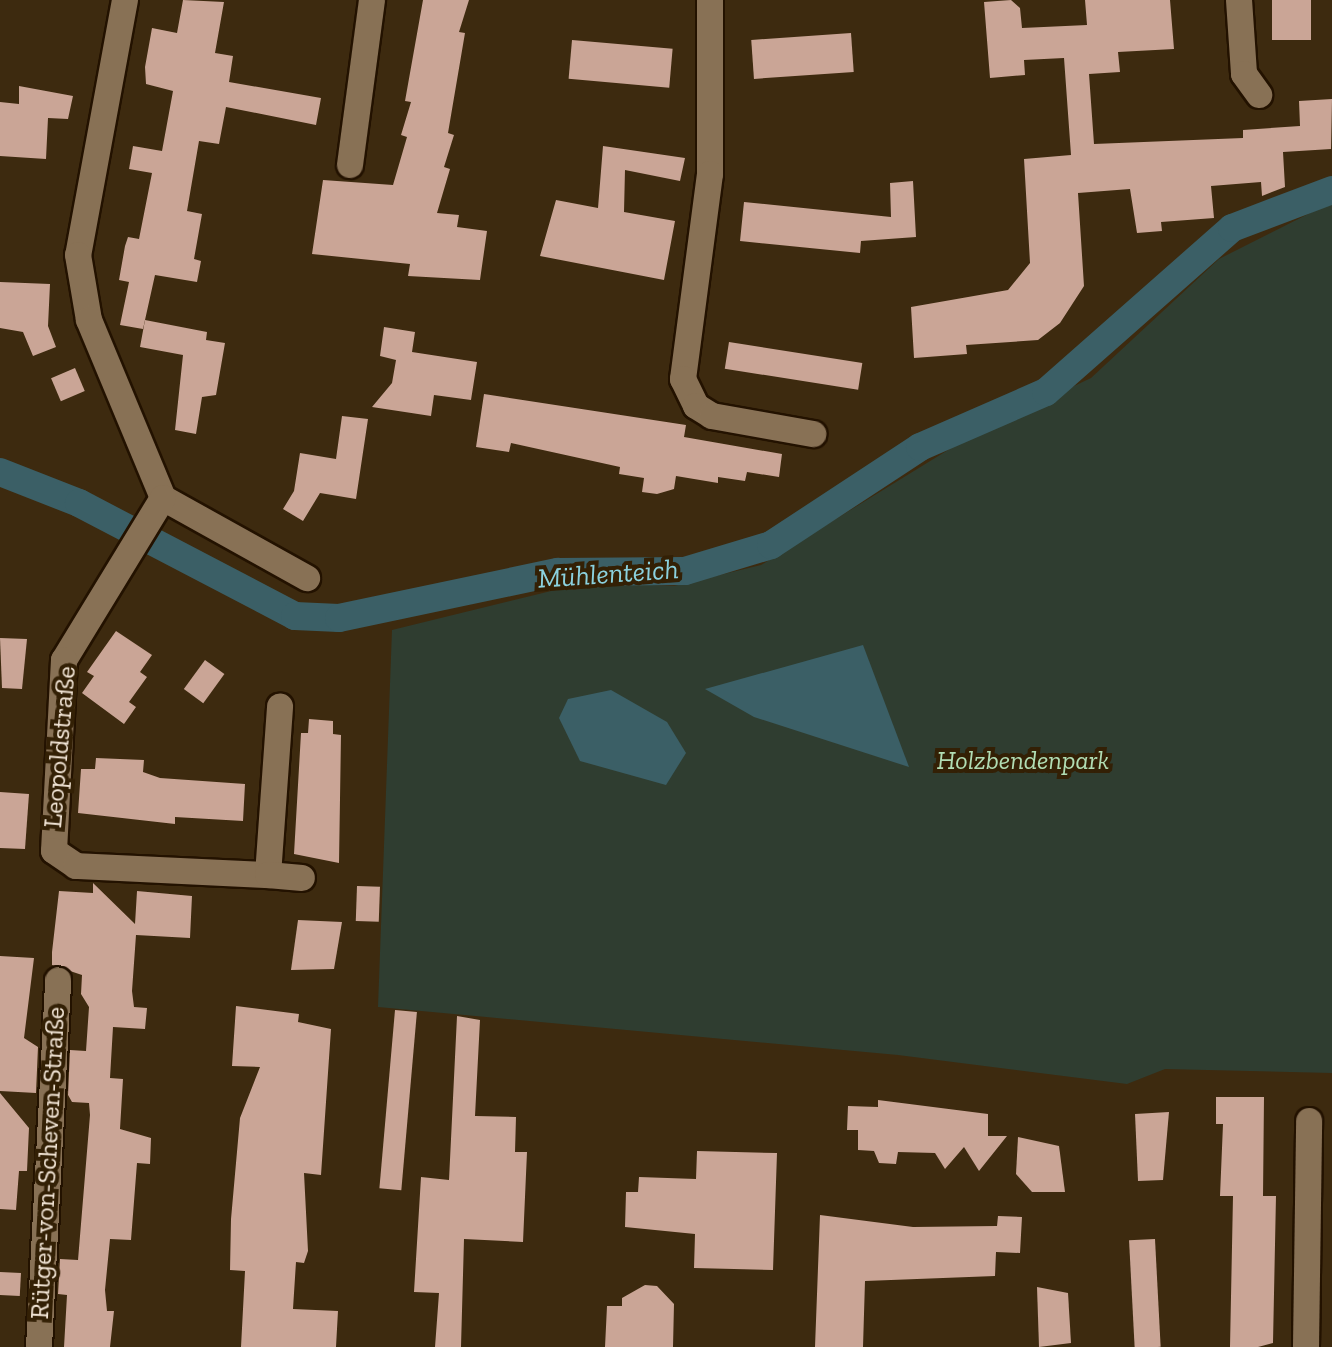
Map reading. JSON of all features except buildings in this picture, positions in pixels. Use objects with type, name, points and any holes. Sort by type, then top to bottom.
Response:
[{"type":"street","points":[[125,0],[78,255],[89,320],[158,504],[307,578]]},
{"type":"street","points":[[350,165],[372,0]]},
{"type":"street","points":[[710,0],[710,174],[683,379],[696,406],[712,416],[813,434]]},
{"type":"street","points":[[1239,0],[1244,74],[1259,95]]},
{"type":"street","name":"Leopoldstraße","points":[[158,504],[134,539],[64,660],[54,851],[76,866],[302,878]]},
{"type":"street","points":[[268,875],[280,706]]},
{"type":"street","name":"Rütger-von-Scheven-Straße","points":[[39,1347],[58,980]]},
{"type":"street","points":[[1306,1347],[1309,1121]]},
{"type":"green space","name":"Holzbendenpark","points":[[1332,202],[1332,1073],[1165,1069],[1127,1084],[898,1055],[378,1007],[392,630],[588,582],[674,586],[761,565],[979,431],[1091,378],[1219,259]]},
{"type":"water","points":[[863,645],[909,767],[754,717],[705,689]]},
{"type":"water","points":[[611,690],[667,722],[686,753],[666,785],[580,761],[559,718],[568,699]]},
{"type":"waterway","name":"Mühlenteich","points":[[0,472],[79,503],[295,616],[339,618],[558,572],[685,571],[771,545],[920,447],[1046,392],[1232,228],[1332,190]]}]
